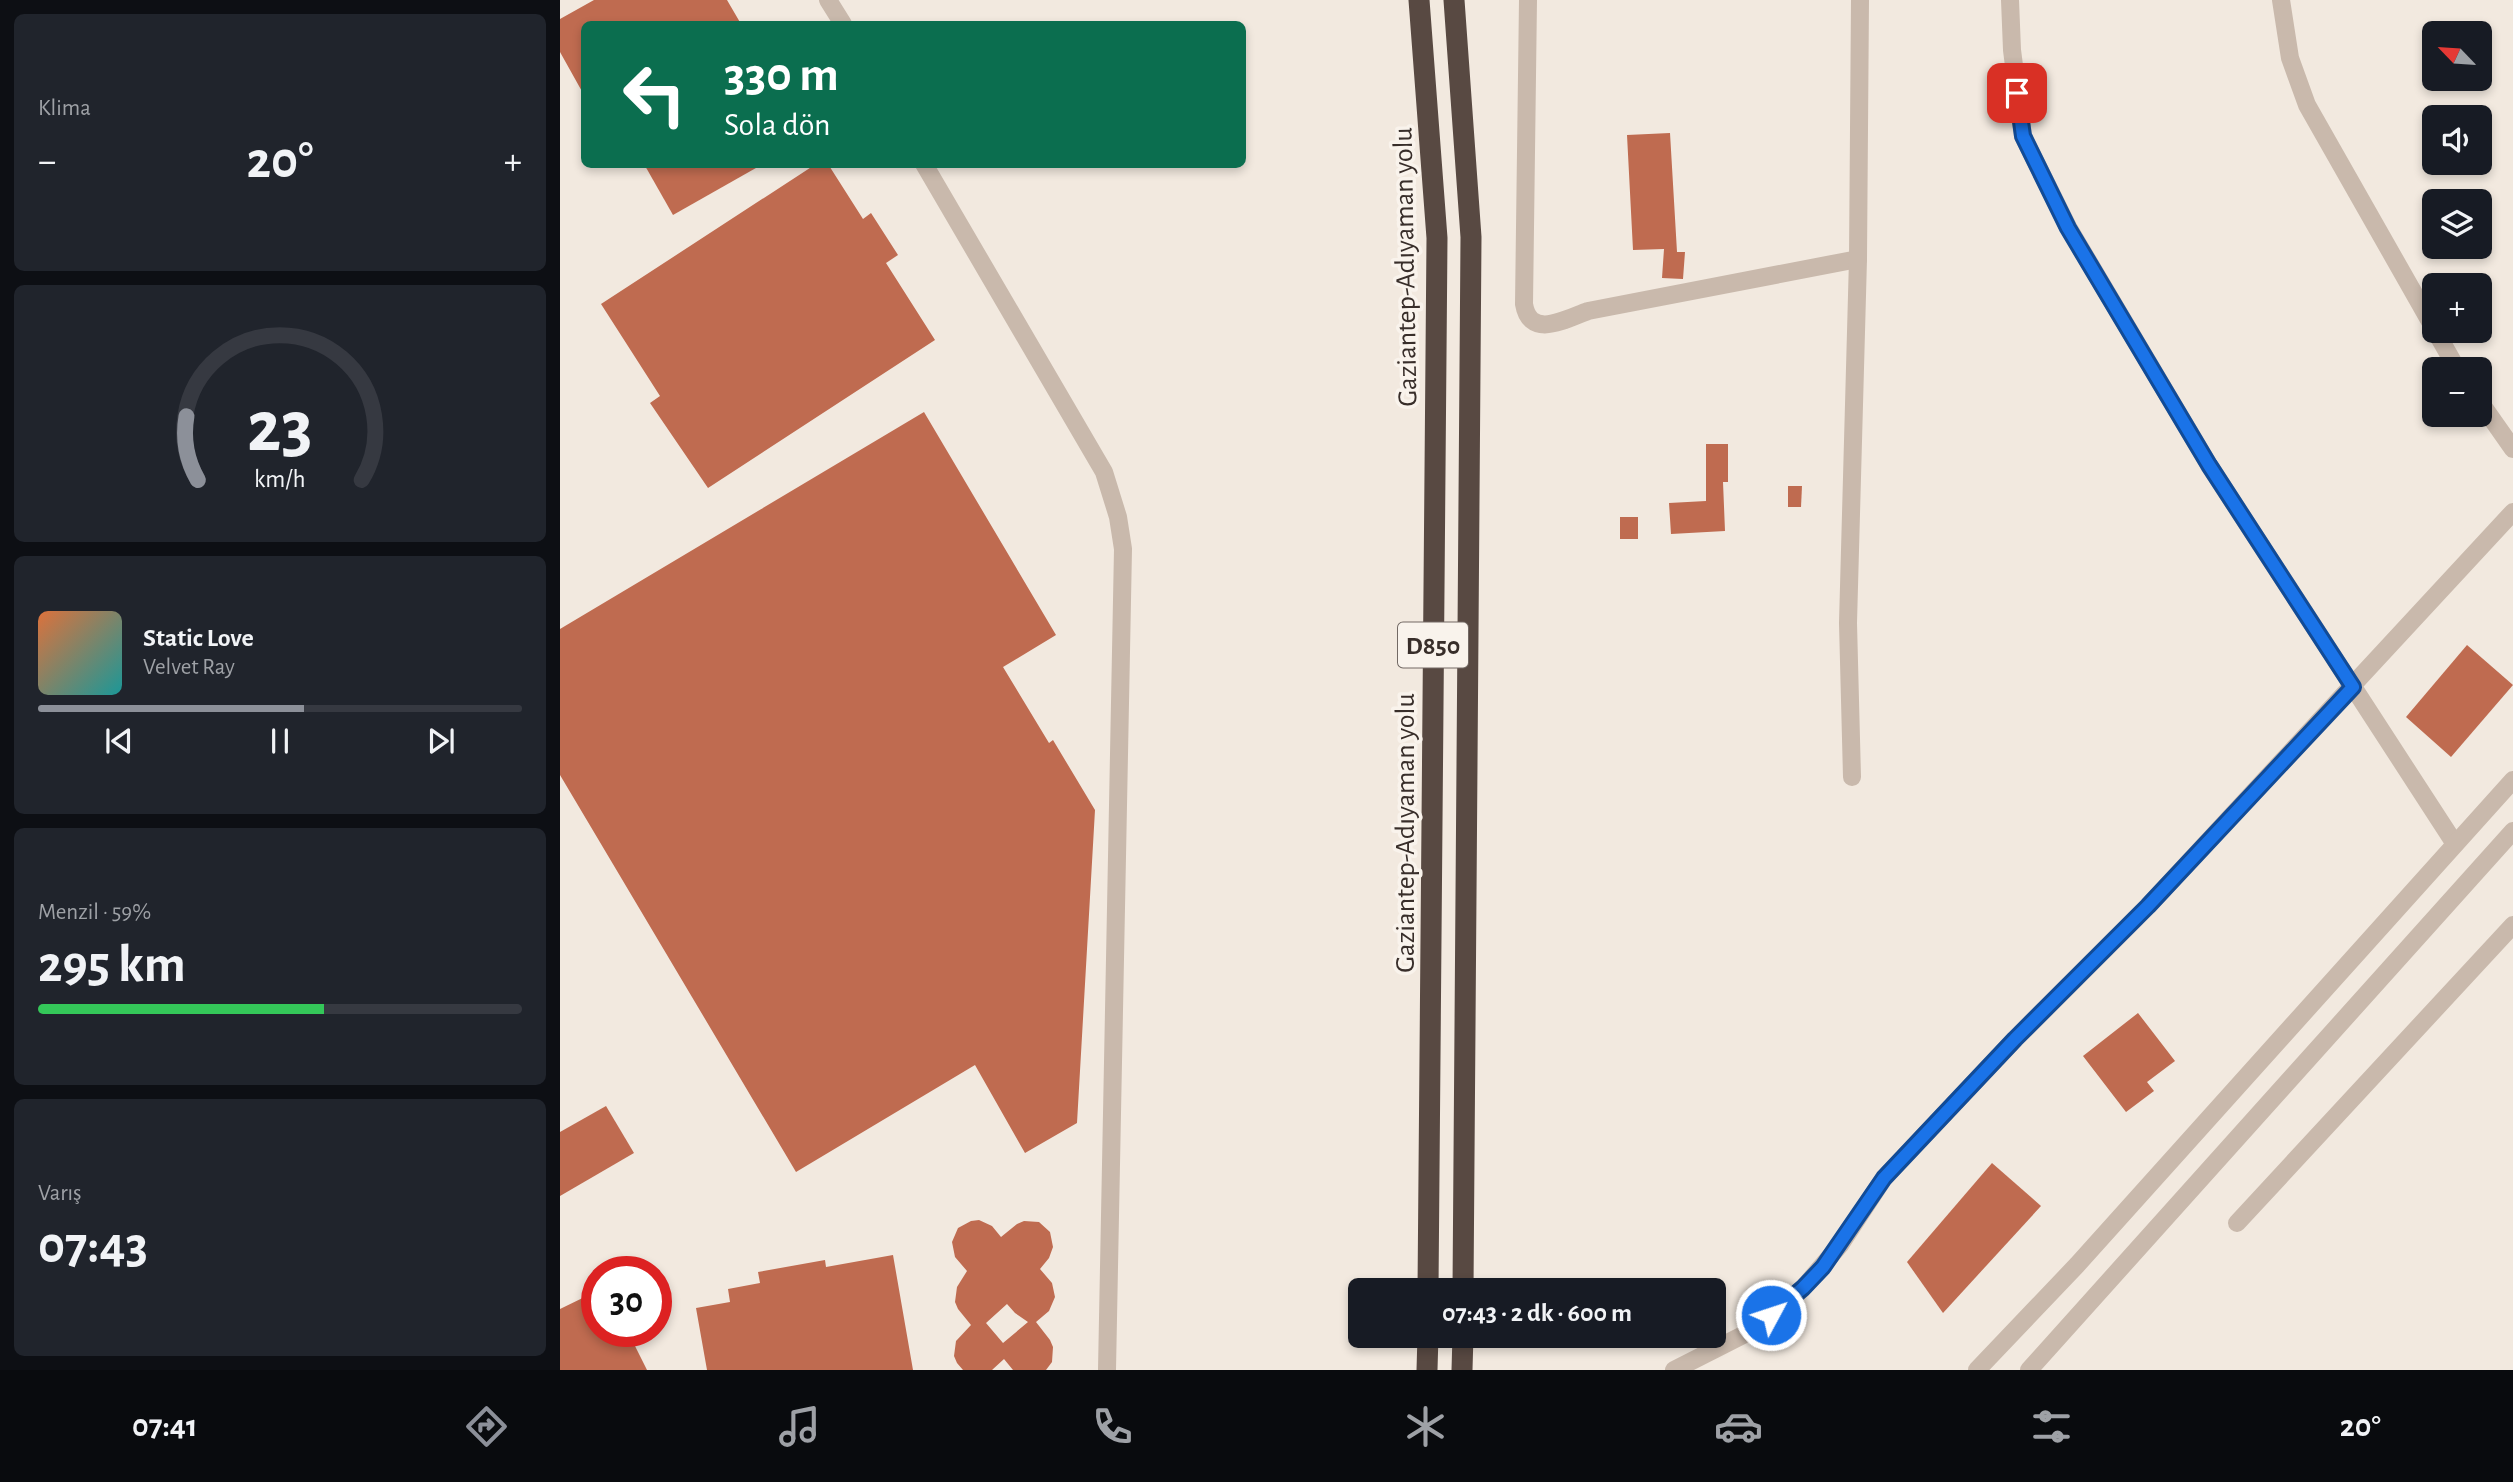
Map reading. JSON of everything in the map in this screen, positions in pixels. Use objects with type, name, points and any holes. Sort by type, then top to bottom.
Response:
[{"type":"highway","name":"Gaziantep-Adıyaman yolu","points":[[1419,0],[1437,238],[1428,1278]]},
{"type":"highway","name":"D850","points":[[1454,0],[1471,237],[1463,1278]]},
{"type":"highway","points":[[1427,1370],[1428,1348]]},
{"type":"highway","points":[[1462,1348],[1462,1370]]},
{"type":"street","points":[[828,0],[841,21]]},
{"type":"street","points":[[1528,0],[1524,304],[1528,317],[1534,323],[1552,324],[1588,312],[1858,259]]},
{"type":"street","points":[[1852,777],[1848,622],[1858,259],[1860,0]]},
{"type":"street","points":[[2010,0],[2012,50],[2023,136],[2068,228],[2209,465],[2455,844]]},
{"type":"street","points":[[2281,0],[2290,58],[2307,105],[2450,357]]},
{"type":"street","points":[[926,168],[1104,472],[1119,527],[1122,563],[1107,1370]]},
{"type":"street","points":[[2492,418],[2513,449]]},
{"type":"street","points":[[1674,1370],[1745,1334],[1803,1288],[1840,1245],[1884,1178],[2015,1039],[2148,906],[2513,512]]},
{"type":"street","points":[[1978,1370],[2077,1265],[2513,780]]},
{"type":"street","points":[[2029,1370],[2513,831]]},
{"type":"street","points":[[2237,1223],[2513,925]]},
{"type":"building","points":[[594,0],[727,0],[739,21],[581,21],[581,90],[560,52],[560,19]]},
{"type":"building","points":[[1670,133],[1677,252],[1685,252],[1683,279],[1662,278],[1664,249],[1633,250],[1627,135]]},
{"type":"building","points":[[646,168],[756,168],[673,215]]},
{"type":"building","points":[[810,168],[831,168],[863,219],[871,213],[898,255],[886,263],[935,340],[708,488],[650,403],[660,396],[601,304]]},
{"type":"building","points":[[924,412],[1056,635],[1003,667],[1049,743],[1053,740],[1095,810],[1077,1123],[1025,1153],[975,1065],[796,1172],[560,775],[560,629]]},
{"type":"building","points":[[1706,444],[1728,444],[1728,482],[1723,482],[1725,531],[1671,534],[1669,503],[1706,501]]},
{"type":"building","points":[[1788,486],[1802,486],[1801,507],[1788,507]]},
{"type":"building","points":[[1620,517],[1638,517],[1638,539],[1620,539]]},
{"type":"building","points":[[2467,645],[2513,685],[2451,757],[2406,717]]},
{"type":"building","points":[[2138,1013],[2175,1061],[2147,1082],[2154,1091],[2126,1112],[2083,1056]]},
{"type":"building","points":[[606,1106],[634,1153],[560,1196],[560,1132]]},
{"type":"building","points":[[1992,1163],[2041,1206],[1943,1313],[1907,1262]]},
{"type":"building","points":[[979,1220],[992,1226],[1001,1237],[1024,1221],[1039,1222],[1050,1232],[1053,1247],[1049,1258],[1040,1269],[1052,1283],[1055,1297],[1049,1311],[1036,1322],[1053,1347],[1052,1362],[1046,1370],[1013,1370],[1004,1359],[992,1370],[963,1370],[957,1363],[954,1356],[956,1341],[971,1325],[955,1302],[957,1287],[967,1271],[955,1257],[952,1242],[958,1228]],"holes":[[[1007,1304],[1028,1322],[1003,1343],[986,1323]]]},
{"type":"building","points":[[893,1255],[913,1370],[707,1370],[696,1308],[730,1302],[728,1289],[760,1283],[758,1272],[825,1260],[826,1267]]},
{"type":"building","points":[[581,1299],[581,1347],[636,1347],[647,1370],[560,1370],[560,1309]]},
{"type":"route","points":[[1771,1315],[1823,1267],[1884,1178],[2015,1039],[2148,906],[2353,687],[2209,465],[2068,228],[2023,136],[2017,93]]}]
